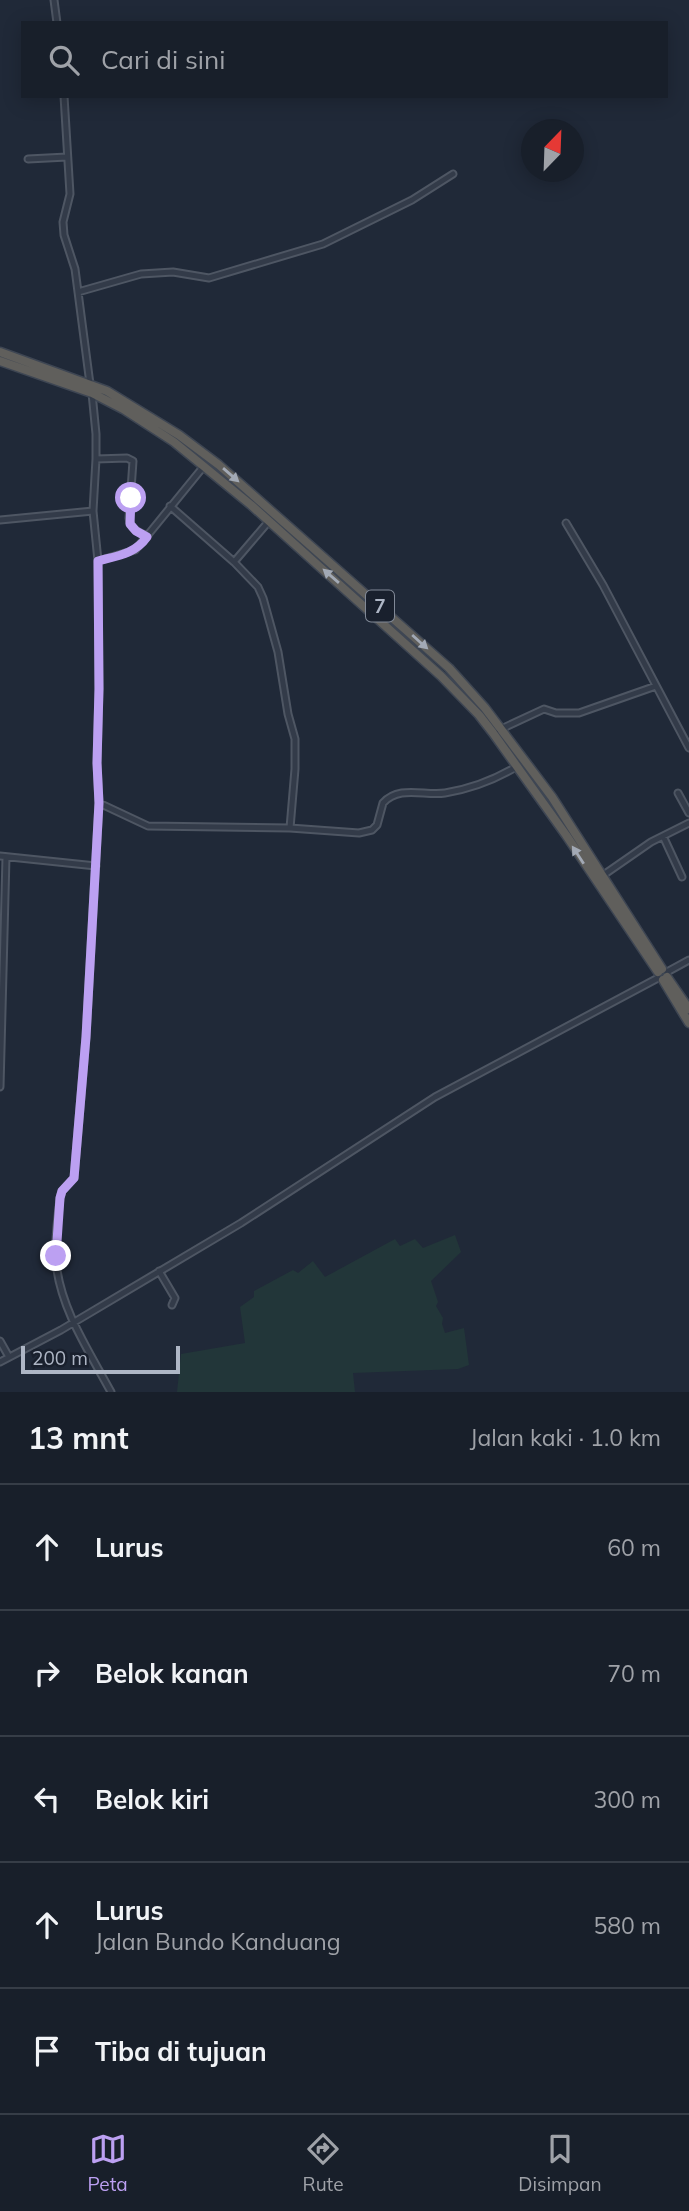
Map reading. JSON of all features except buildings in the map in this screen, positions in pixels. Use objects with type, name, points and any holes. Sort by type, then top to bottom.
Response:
[{"type":"highway","name":"7","points":[[0,352],[91,388],[219,465],[449,668],[502,729],[552,797],[663,975]]},
{"type":"highway","name":"7","points":[[0,361],[91,388]]},
{"type":"highway","name":"7","points":[[177,439],[460,694],[494,733],[663,975]]},
{"type":"highway","points":[[361,603],[369,596]]},
{"type":"highway","points":[[663,975],[689,1009]]},
{"type":"highway","points":[[663,975],[689,1023]]},
{"type":"street","points":[[54,0],[57,21]]},
{"type":"street","points":[[64,98],[70,194],[64,235],[75,269],[96,434],[93,511],[98,561],[99,803],[86,1037],[74,1178],[62,1191],[60,1198],[56,1256],[62,1291],[73,1323],[111,1392]]},
{"type":"street","points":[[27,159],[67,157]]},
{"type":"street","points":[[78,292],[141,274],[173,272],[209,278],[323,244],[412,200],[453,174]]},
{"type":"street","points":[[96,458],[127,458],[133,461],[130,524],[147,537]]},
{"type":"street","points":[[98,561],[137,548],[204,466]]},
{"type":"street","points":[[170,506],[234,562],[260,591],[278,652],[296,749],[290,828]]},
{"type":"street","points":[[0,520],[93,511]]},
{"type":"street","points":[[234,562],[269,521]]},
{"type":"street","points":[[566,523],[603,585],[689,748]]},
{"type":"street","points":[[494,733],[544,709],[556,713],[579,713],[656,686]]},
{"type":"street","points":[[681,733],[689,729]]},
{"type":"street","points":[[99,803],[121,812],[138,824],[148,826],[368,832],[377,825],[383,803],[391,796],[452,792],[482,784],[516,767]]},
{"type":"street","points":[[678,793],[689,813]]},
{"type":"street","points":[[602,876],[651,842],[689,823]]},
{"type":"street","points":[[663,836],[682,877]]},
{"type":"street","points":[[0,1087],[3,856],[96,866]]},
{"type":"street","points":[[0,1362],[73,1323],[274,1203],[435,1097],[689,960]]},
{"type":"street","points":[[159,1271],[175,1298],[172,1304]]},
{"type":"street","points":[[0,1341],[9,1357]]},
{"type":"green space","points":[[455,1235],[461,1252],[431,1281],[445,1333],[464,1328],[469,1365],[458,1369],[353,1373],[355,1392],[177,1392],[181,1354],[245,1343],[240,1307],[254,1297],[254,1291],[293,1270],[298,1273],[313,1261],[325,1277],[395,1239],[400,1246],[415,1239],[423,1248]]},
{"type":"route","points":[[56,1256],[60,1198],[62,1191],[74,1178],[86,1037],[99,803],[98,561],[131,551],[147,537],[130,524],[131,498]]}]
